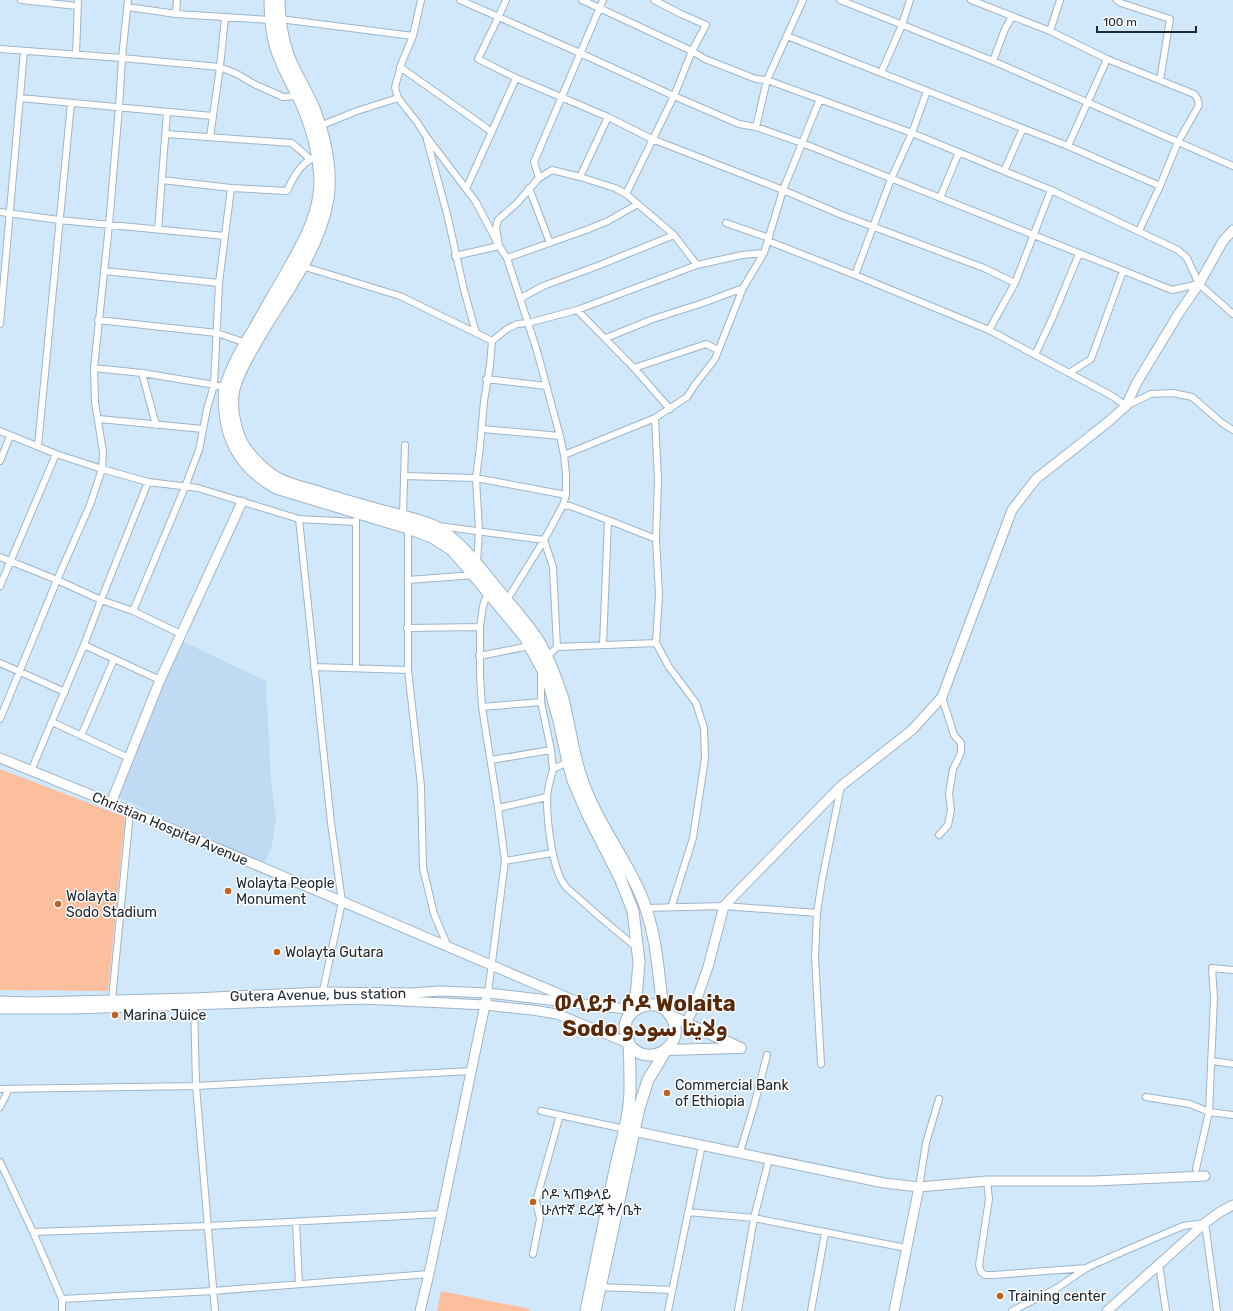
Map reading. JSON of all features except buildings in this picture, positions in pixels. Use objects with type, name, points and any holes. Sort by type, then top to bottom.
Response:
[{"type":"highway","points":[[224,387],[247,359],[302,266],[318,236],[327,206],[329,182],[328,164],[320,126],[288,55],[275,20],[270,0]]},
{"type":"highway","points":[[279,0],[275,20],[276,48],[287,77],[298,96],[312,131],[313,157],[320,182],[318,199],[311,224],[301,248],[234,363],[224,387],[224,402],[228,433],[239,456],[248,468],[262,481],[276,488],[357,518],[407,521],[434,526],[449,535],[477,564],[491,589],[530,646],[544,662]]},
{"type":"highway","points":[[224,387],[233,400],[234,415],[242,443],[253,458],[266,471],[282,481],[407,521],[451,549],[475,576],[507,600],[538,641],[587,812],[620,878],[633,911],[638,949],[638,989],[635,1010]]},
{"type":"highway","points":[[572,761],[588,796],[640,892],[646,908],[653,938],[662,1002],[674,1023],[674,1035],[671,1045],[660,1054],[638,1053],[628,1043]]},
{"type":"highway","points":[[629,1130],[630,1072],[625,1026],[628,1018],[635,1010],[642,1006],[656,1005],[667,1012]]},
{"type":"highway","points":[[595,1311],[596,1286],[629,1130],[648,1080],[666,1050]]},
{"type":"highway","points":[[586,1311],[596,1286]]},
{"type":"main road","points":[[686,1023],[694,1007],[708,967],[724,906],[850,778],[912,730],[942,697],[1012,510],[1036,479],[1126,406],[1136,384],[1179,313],[1199,284],[1223,241],[1233,230]]},
{"type":"main road","points":[[111,803],[160,680],[242,502]]},
{"type":"main road","name":"Christian Hospital Avenue","points":[[0,758],[111,803],[584,1005]]},
{"type":"main road","name":"Gutera Avenue, bus station","points":[[322,996],[440,991],[488,993],[635,1010]]},
{"type":"main road","points":[[420,1311],[442,1214],[488,993]]},
{"type":"main road","points":[[0,1009],[72,1009],[322,996],[486,1005],[532,1010],[557,1014],[628,1043]]},
{"type":"main road","points":[[0,1002],[112,1000],[194,1002]]},
{"type":"main road","points":[[666,1050],[741,1048],[686,1023],[667,1012]]},
{"type":"main road","points":[[629,1130],[884,1183],[919,1187],[987,1181],[1094,1181],[1204,1176]]},
{"type":"main road","points":[[894,1311],[919,1187]]},
{"type":"main road","points":[[1107,1311],[1205,1223],[1233,1205]]},
{"type":"street","points":[[21,0],[78,3],[76,55]]},
{"type":"street","points":[[176,14],[177,0]]},
{"type":"street","points":[[421,0],[413,36],[400,67],[395,87],[398,98],[476,202],[507,258],[521,298],[564,455],[566,495],[563,505],[544,540],[507,600]]},
{"type":"street","points":[[460,0],[739,124],[756,127],[802,143],[1172,290],[1199,284]]},
{"type":"street","points":[[506,0],[478,59],[516,78],[608,117],[652,139],[874,227],[984,268],[1015,283]]},
{"type":"street","points":[[582,0],[600,7],[692,51],[705,59],[756,79],[767,80],[912,133],[1051,190],[1139,231],[1178,250],[1187,258],[1199,284],[1233,314]]},
{"type":"street","points":[[538,178],[534,162],[603,0]]},
{"type":"street","points":[[626,194],[674,96],[692,51],[706,25],[654,0]]},
{"type":"street","points":[[756,127],[767,80],[803,0]]},
{"type":"street","points":[[840,0],[993,61],[1233,166]]},
{"type":"street","points":[[881,73],[902,25],[910,0]]},
{"type":"street","points":[[971,0],[1050,31],[1107,59],[1194,94],[1197,98],[1198,105],[1178,142],[1139,231]]},
{"type":"street","points":[[1050,31],[1060,0]]},
{"type":"street","points":[[1117,0],[1121,3],[1170,19],[1160,80]]},
{"type":"street","points":[[0,719],[57,580],[90,505],[102,469],[103,452],[99,419],[95,402],[94,368],[109,225],[122,58],[128,3],[176,14],[275,20],[413,36]]},
{"type":"street","points":[[210,137],[220,67],[225,17]]},
{"type":"street","points":[[993,61],[1005,29],[1012,17]]},
{"type":"street","points":[[787,36],[1068,146],[1160,186]]},
{"type":"street","points":[[0,49],[220,67],[283,97],[298,96]]},
{"type":"street","points":[[0,324],[24,51]]},
{"type":"street","points":[[1068,146],[1107,59]]},
{"type":"street","points":[[400,67],[492,132]]},
{"type":"street","points":[[466,189],[516,78]]},
{"type":"street","points":[[855,275],[891,179],[912,133],[927,91]]},
{"type":"street","points":[[20,98],[212,116]]},
{"type":"street","points":[[320,126],[357,111],[398,98]]},
{"type":"street","points":[[564,455],[655,418],[670,409],[687,397],[715,359],[743,288],[764,253],[783,190],[820,99]]},
{"type":"street","points":[[38,446],[70,103]]},
{"type":"street","points":[[158,230],[168,112]]},
{"type":"street","points":[[580,177],[608,117]]},
{"type":"street","points":[[1004,171],[1023,128]]},
{"type":"street","points":[[162,180],[231,188],[286,191],[300,169],[313,157],[292,143],[166,134]]},
{"type":"street","points":[[426,136],[476,333],[492,341]]},
{"type":"street","points":[[940,198],[959,152]]},
{"type":"street","points":[[499,246],[496,228],[498,220],[517,203],[538,178],[552,170],[615,188],[626,194],[674,235],[697,265]]},
{"type":"street","points":[[133,611],[185,487],[199,450],[203,429],[224,387],[217,333],[219,284],[231,188]]},
{"type":"street","points":[[529,188],[550,243]]},
{"type":"street","points":[[989,330],[1015,283],[1051,190]]},
{"type":"street","points":[[507,258],[608,221],[638,204]]},
{"type":"street","points":[[0,212],[59,220],[225,236]]},
{"type":"street","points":[[726,224],[769,239],[989,330],[1112,396],[1126,406],[1151,394],[1173,393],[1192,397],[1233,430]]},
{"type":"street","points":[[521,298],[543,286],[674,235]]},
{"type":"street","points":[[456,256],[499,246]]},
{"type":"street","points":[[477,564],[479,531],[476,478],[486,379],[490,365],[492,341],[507,329],[517,324],[528,323],[577,310],[697,265],[742,254],[764,253]]},
{"type":"street","points":[[1034,355],[1052,319],[1079,254]]},
{"type":"street","points":[[302,266],[400,296],[492,341]]},
{"type":"street","points":[[1069,373],[1092,358],[1123,271]]},
{"type":"street","points":[[104,272],[219,284]]},
{"type":"street","points":[[606,338],[653,319],[743,288]]},
{"type":"street","points":[[577,310],[606,338],[670,409]]},
{"type":"street","points":[[98,320],[217,333],[246,342]]},
{"type":"street","points":[[634,368],[706,344],[718,350]]},
{"type":"street","points":[[94,368],[142,373],[224,387]]},
{"type":"street","points":[[142,373],[156,425]]},
{"type":"street","points":[[486,379],[546,386]]},
{"type":"street","points":[[655,418],[658,480],[656,539],[659,594],[656,643],[669,667],[696,703],[704,728],[705,758],[693,838],[671,908]]},
{"type":"street","points":[[99,419],[203,429]]},
{"type":"street","points":[[482,429],[560,436]]},
{"type":"street","points":[[0,431],[56,454],[102,469],[148,482],[198,488],[299,519],[357,518],[356,668]]},
{"type":"street","points":[[0,461],[10,436]]},
{"type":"street","points":[[405,445],[404,476],[407,521],[408,670],[420,786],[424,868],[434,914],[448,947]]},
{"type":"street","points":[[0,586],[56,454]]},
{"type":"street","points":[[404,476],[476,478],[566,495]]},
{"type":"street","points":[[31,771],[65,692],[100,600],[148,482]]},
{"type":"street","points":[[563,505],[570,506],[656,539]]},
{"type":"street","points":[[299,519],[331,823],[342,902],[322,996]]},
{"type":"street","points":[[603,645],[608,520]]},
{"type":"street","points":[[434,526],[544,540]]},
{"type":"street","points":[[544,540],[553,567],[555,581],[557,647],[544,662],[541,702],[551,750],[553,769],[547,797],[552,853],[563,884],[638,949]]},
{"type":"street","points":[[0,558],[57,580],[100,600],[133,611],[181,634]]},
{"type":"street","points":[[408,580],[475,576]]},
{"type":"street","points":[[488,993],[505,861],[482,707],[479,656],[480,626],[483,606],[491,589]]},
{"type":"street","points":[[407,628],[480,626]]},
{"type":"street","points":[[557,647],[656,643]]},
{"type":"street","points":[[84,645],[160,680]]},
{"type":"street","points":[[479,656],[530,646]]},
{"type":"street","points":[[81,736],[114,659]]},
{"type":"street","points":[[0,662],[65,692]]},
{"type":"street","points":[[314,667],[408,670]]},
{"type":"street","points":[[939,835],[948,825],[951,810],[949,794],[953,769],[962,753],[961,743],[954,735],[942,697]]},
{"type":"street","points":[[482,707],[541,702]]},
{"type":"street","points":[[52,722],[129,758]]},
{"type":"street","points":[[491,760],[551,750]]},
{"type":"street","points":[[553,769],[572,761]]},
{"type":"street","points":[[821,1064],[815,957],[817,913],[822,880],[842,786]]},
{"type":"street","points":[[498,808],[547,797]]},
{"type":"street","points":[[112,1000],[130,812]]},
{"type":"street","points":[[505,861],[552,853]]},
{"type":"street","points":[[646,908],[724,906],[817,913]]},
{"type":"street","points":[[1196,1169],[1209,1112],[1214,998],[1212,968],[1233,970]]},
{"type":"street","points":[[194,1002],[196,1086],[213,1291],[216,1311]]},
{"type":"street","points":[[740,1152],[767,1055]]},
{"type":"street","points":[[1212,1061],[1233,1064]]},
{"type":"street","points":[[0,1090],[196,1086],[472,1071]]},
{"type":"street","points":[[0,1107],[9,1089]]},
{"type":"street","points":[[1146,1097],[1190,1104],[1209,1112],[1233,1115]]},
{"type":"street","points":[[919,1187],[926,1144],[939,1099]]},
{"type":"street","points":[[541,1111],[629,1130]]},
{"type":"street","points":[[533,1254],[540,1219],[536,1201],[560,1115]]},
{"type":"street","points":[[668,1311],[702,1145]]},
{"type":"street","points":[[738,1311],[754,1218],[769,1159]]},
{"type":"street","points":[[0,1162],[33,1232],[62,1299],[62,1311]]},
{"type":"street","points":[[987,1181],[989,1200],[979,1265],[980,1272],[985,1275],[993,1275],[1088,1268]]},
{"type":"street","points":[[688,1212],[754,1218],[906,1248]]},
{"type":"street","points":[[33,1232],[208,1226],[442,1214]]},
{"type":"street","points":[[296,1222],[299,1284]]},
{"type":"street","points":[[1012,1311],[1057,1288],[1088,1268],[1167,1232],[1183,1226],[1205,1223],[1217,1311]]},
{"type":"street","points":[[811,1311],[825,1233]]},
{"type":"street","points":[[1159,1264],[1166,1311]]},
{"type":"street","points":[[62,1299],[213,1291],[429,1274]]},
{"type":"street","points":[[596,1286],[672,1290]]},
{"type":"shaded area","points":[[182,641],[266,681],[271,781],[276,820],[272,845],[264,865],[117,797],[158,692]]},
{"type":"shaded area","name":"Wolayta Sodo Stadium","points":[[0,769],[125,817],[108,991],[0,990]]},
{"type":"shaded area","points":[[441,1291],[530,1309],[529,1311],[437,1311]]},
{"type":"place","name":"Wolayta People Monument","points":[[228,891]]},
{"type":"place","name":"Wolayta Sodo Stadium","points":[[58,904]]},
{"type":"place","name":"Wolayta Gutara","points":[[277,952]]},
{"type":"place","name":"Marina Juice","points":[[115,1015]]},
{"type":"place","name":"Commercial Bank of Ethiopia","points":[[667,1093]]},
{"type":"place","name":"ሶዶ ኣጠቃላይ ሁለተኛ ደረጃ ት/ቤት","points":[[533,1202]]},
{"type":"place","name":"Training center","points":[[1000,1296]]},
{"type":"district","name":"ወላይታ ሶዶ Wolaita Sodo ولايتا سودو","points":[[645,1016]]}]
